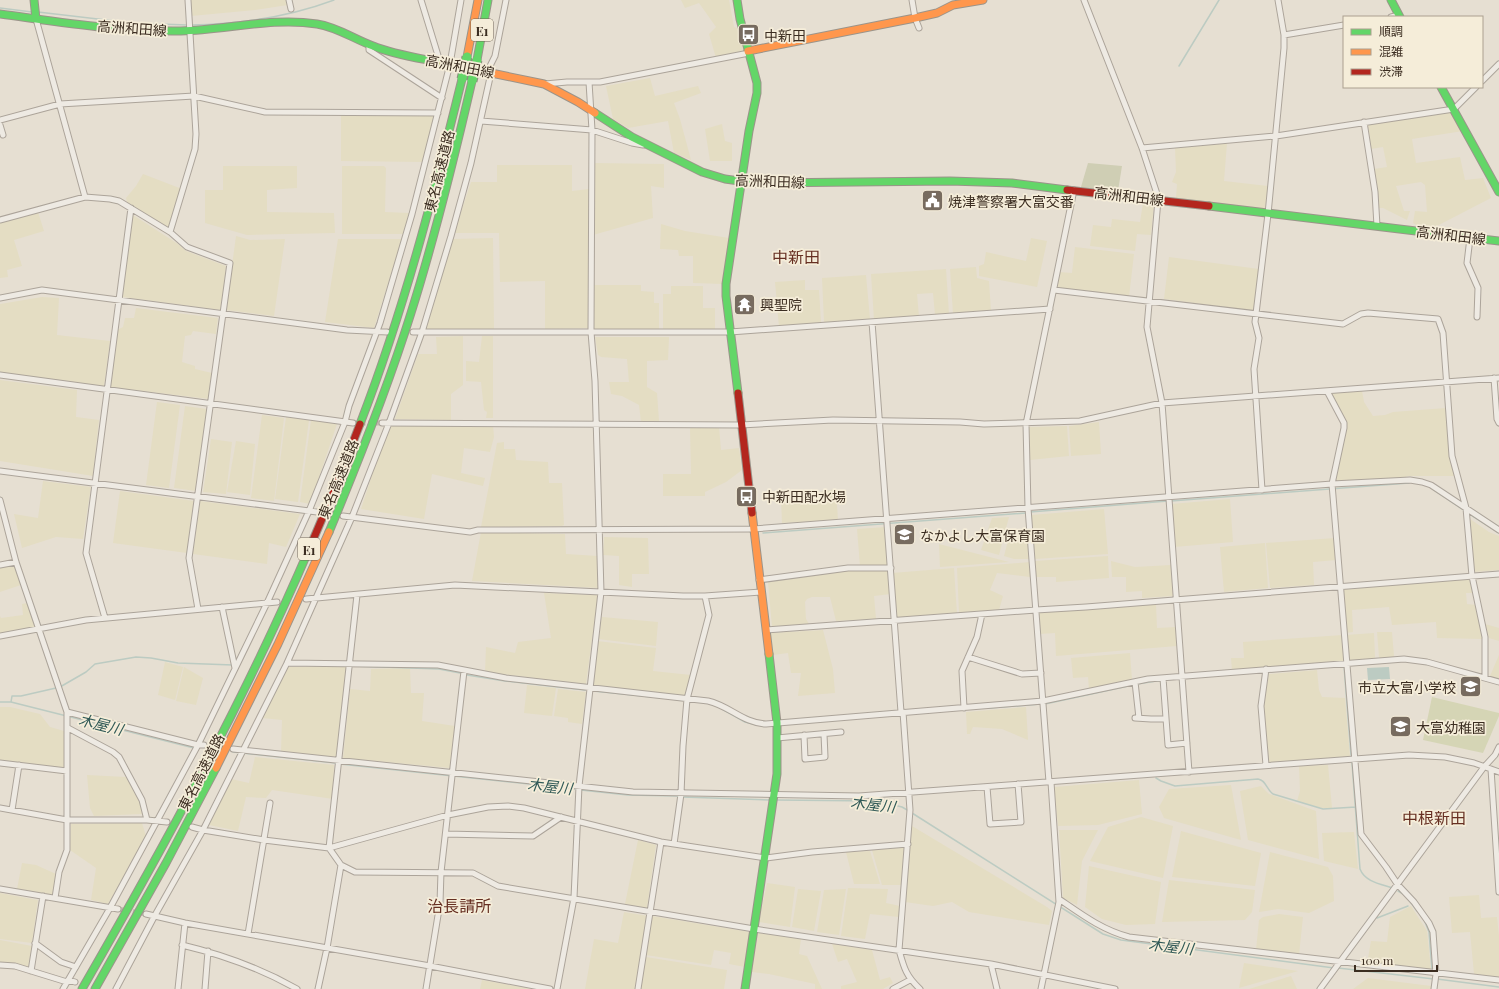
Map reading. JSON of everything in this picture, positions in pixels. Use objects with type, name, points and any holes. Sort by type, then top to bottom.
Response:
[{"type":"main road","points":[[34,0],[36,19]]},
{"type":"main road","name":"東名高速道路","points":[[82,989],[207,762],[268,639],[320,525],[341,474],[401,309],[426,225],[462,79],[478,0]]},
{"type":"main road","name":"東名高速道路","points":[[95,989],[191,818],[278,644],[327,536],[368,433],[400,347],[415,300],[450,175],[472,81],[488,0]]},
{"type":"main road","points":[[737,0],[740,19],[757,83],[757,93],[726,284],[730,332],[777,723],[777,774],[774,799],[745,989]]},
{"type":"main road","points":[[748,52],[915,18],[937,13],[953,5],[983,0]]},
{"type":"main road","points":[[1391,0],[1397,16]]},
{"type":"main road","name":"高洲和田線","points":[[0,14],[134,31],[190,31],[286,23],[312,23],[337,29],[369,45],[392,53],[544,84],[648,145],[702,172],[725,179],[754,184],[991,182],[1074,190],[1499,241]]},
{"type":"main road","points":[[1442,88],[1499,192]]},
{"type":"street","points":[[170,232],[195,149],[196,134],[188,0]]},
{"type":"street","points":[[288,0],[291,8]]},
{"type":"street","points":[[421,0],[440,62]]},
{"type":"street","points":[[63,989],[110,908],[196,747],[267,603],[309,511],[344,422],[391,289],[442,98],[450,64],[461,0]]},
{"type":"street","points":[[116,989],[154,917],[203,830],[287,663],[352,517],[389,423],[422,332],[471,163],[489,72],[495,56],[506,0]]},
{"type":"street","points":[[912,0],[915,18],[919,28]]},
{"type":"street","points":[[1084,0],[1142,148],[1158,200],[1148,301],[1147,327],[1162,403],[1189,772]]},
{"type":"street","points":[[1262,490],[1254,369],[1259,338],[1255,322],[1268,214],[1284,48],[1284,35],[1278,0]]},
{"type":"street","points":[[36,19],[85,197]]},
{"type":"street","points":[[1284,35],[1343,25]]},
{"type":"street","points":[[369,45],[369,50],[442,98]]},
{"type":"street","points":[[544,84],[600,82],[748,52]]},
{"type":"street","points":[[1483,80],[1499,64]]},
{"type":"street","points":[[557,989],[574,898],[579,788],[589,688],[601,592],[595,381],[591,332],[592,130],[589,82]]},
{"type":"street","points":[[1142,148],[1276,136],[1454,109],[1475,88]]},
{"type":"street","points":[[0,120],[60,104],[194,96],[265,112],[438,113]]},
{"type":"street","points":[[480,121],[592,130],[632,143],[648,145]]},
{"type":"street","points":[[1364,122],[1375,192],[1377,226]]},
{"type":"street","points":[[0,125],[3,134]]},
{"type":"street","points":[[1041,989],[1059,901],[1028,508],[1026,424],[1074,190]]},
{"type":"street","points":[[0,220],[85,197],[110,199],[131,208],[170,232],[187,247],[230,263],[189,558],[198,609]]},
{"type":"street","points":[[105,618],[86,552],[131,208]]},
{"type":"street","points":[[1470,238],[1467,263],[1478,288],[1477,317]]},
{"type":"street","points":[[0,298],[42,290],[347,330],[387,332]]},
{"type":"street","points":[[1054,290],[1343,324],[1361,314],[1368,313],[1438,319],[1443,333],[1452,456],[1466,508],[1472,576],[1485,637],[1485,678]]},
{"type":"street","points":[[413,332],[730,332],[1050,309]]},
{"type":"street","points":[[872,322],[910,810],[899,950],[904,970],[910,980],[920,989]]},
{"type":"street","points":[[0,375],[353,423]]},
{"type":"street","points":[[382,423],[741,425],[833,420],[1026,424],[1080,422],[1162,403],[1497,378],[1497,420],[1499,423]]},
{"type":"street","points":[[1327,390],[1344,423],[1332,484],[1360,834],[1398,885],[1414,902],[1429,923],[1433,932],[1436,974],[1434,987]]},
{"type":"street","points":[[0,470],[317,512]]},
{"type":"street","points":[[343,516],[470,532],[478,530],[753,529],[1332,484],[1410,480],[1431,485],[1499,530]]},
{"type":"street","points":[[0,500],[16,562],[67,714],[67,850],[59,872],[55,898]]},
{"type":"street","points":[[0,565],[16,562]]},
{"type":"street","points":[[759,580],[848,568],[891,568]]},
{"type":"street","points":[[766,630],[1086,607],[1499,574]]},
{"type":"street","points":[[306,599],[455,585],[705,596],[761,592]]},
{"type":"street","points":[[357,595],[340,762],[329,848],[341,865],[355,872],[473,873],[498,886],[754,929],[991,964],[1115,989]]},
{"type":"street","points":[[674,844],[681,796],[687,699],[709,615],[705,596]]},
{"type":"street","points":[[0,636],[74,622],[105,618],[277,602]]},
{"type":"street","points":[[222,607],[235,669]]},
{"type":"street","points":[[964,708],[962,671],[977,637],[982,614]]},
{"type":"street","points":[[968,657],[1022,674],[1041,673]]},
{"type":"street","points":[[287,663],[438,665],[506,678],[716,702],[747,720],[756,723],[777,723],[1043,703],[1163,679],[1404,659],[1414,660],[1499,682]]},
{"type":"street","points":[[426,989],[440,903],[441,872],[464,670]]},
{"type":"street","points":[[1266,765],[1261,706],[1267,671]]},
{"type":"street","points":[[1163,679],[1168,745],[1187,743]]},
{"type":"street","points":[[1135,684],[1137,718],[1166,719]]},
{"type":"street","points":[[67,714],[196,747],[204,746]]},
{"type":"street","points":[[68,728],[113,752],[119,757],[142,800],[147,820]]},
{"type":"street","points":[[777,738],[841,732]]},
{"type":"street","points":[[804,735],[805,759],[825,757],[824,734]]},
{"type":"street","points":[[1320,989],[1484,767],[1495,755],[1499,747]]},
{"type":"street","points":[[233,749],[579,788],[681,796],[774,799],[908,793],[1354,758],[1422,755],[1460,760],[1499,772]]},
{"type":"street","points":[[0,763],[67,771]]},
{"type":"street","points":[[12,810],[19,765]]},
{"type":"street","points":[[1491,769],[1499,892]]},
{"type":"street","points":[[987,787],[990,824],[1020,822],[1018,784]]},
{"type":"street","points":[[248,934],[270,803]]},
{"type":"street","points":[[192,826],[203,830],[264,840],[329,848],[448,815],[488,807],[508,806],[524,808],[661,842],[766,858],[812,852],[908,844]]},
{"type":"street","points":[[0,808],[67,820],[158,820],[167,822]]},
{"type":"street","points":[[446,834],[533,836],[561,817]]},
{"type":"street","points":[[638,989],[661,842]]},
{"type":"street","points":[[318,989],[327,948],[341,865]]},
{"type":"street","points":[[0,889],[118,909]]},
{"type":"street","points":[[30,971],[42,896]]},
{"type":"street","points":[[1059,901],[1099,926],[1116,934],[1129,937],[1436,974],[1499,980]]},
{"type":"street","points":[[146,914],[185,923],[430,966],[550,989]]},
{"type":"street","points":[[178,989],[185,923]]},
{"type":"street","points":[[35,943],[61,962],[76,967]]},
{"type":"street","points":[[182,946],[208,951],[258,969],[297,989]]},
{"type":"street","points":[[205,989],[208,951]]},
{"type":"street","points":[[991,964],[997,989]]},
{"type":"street","points":[[0,965],[15,966],[75,982]]},
{"type":"street","points":[[893,989],[910,980]]},
{"type":"shaded area","points":[[190,0],[286,0],[288,5],[255,10],[191,16]]},
{"type":"shaded area","points":[[681,0],[729,0],[734,27],[737,28],[744,51],[716,58],[709,34],[716,27],[699,3],[685,8]]},
{"type":"shaded area","points":[[650,78],[655,96],[698,86],[701,93],[674,103],[691,160],[674,153],[668,121],[628,128],[613,119],[606,86]]},
{"type":"shaded area","points":[[1452,112],[1463,131],[1412,139],[1416,163],[1460,157],[1465,180],[1483,178],[1491,198],[1433,228],[1418,226],[1413,223],[1415,211],[1427,212],[1425,185],[1421,182],[1396,186],[1404,211],[1410,211],[1407,220],[1383,208],[1378,208],[1378,192],[1374,169],[1387,167],[1383,147],[1371,149],[1368,125]]},
{"type":"shaded area","points":[[341,115],[435,116],[423,162],[341,161]]},
{"type":"shaded area","points":[[722,124],[725,141],[732,143],[732,161],[710,161],[705,129]]},
{"type":"shaded area","points":[[1227,143],[1224,181],[1268,186],[1265,209],[1176,198],[1177,184],[1172,182],[1176,172],[1175,148]]},
{"type":"shaded area","points":[[594,163],[664,164],[664,188],[651,186],[653,218],[593,235]]},
{"type":"shaded area","points":[[497,165],[572,165],[572,191],[589,189],[589,328],[545,329],[545,281],[500,282],[499,233],[454,233],[471,182],[497,182]]},
{"type":"shaded area","points":[[223,166],[297,166],[297,188],[267,190],[267,212],[334,213],[335,233],[247,235],[205,223],[205,190],[223,190]]},
{"type":"shaded area","points":[[342,166],[384,166],[386,168],[385,212],[409,213],[403,234],[342,234]]},
{"type":"shaded area","points":[[143,174],[182,189],[170,227],[167,227],[127,202],[126,198],[136,186]]},
{"type":"shaded area","points":[[1143,203],[1154,204],[1151,235],[1137,234],[1135,251],[1090,246],[1093,225],[1111,227],[1112,219],[1140,222]]},
{"type":"shaded area","points":[[38,212],[44,231],[14,240],[22,266],[7,270],[8,277],[0,278],[0,223]]},
{"type":"shaded area","points":[[133,215],[178,244],[186,251],[226,266],[221,310],[122,297]]},
{"type":"shaded area","points":[[661,224],[685,231],[729,238],[723,284],[693,283],[693,256],[679,256],[678,250],[660,249]]},
{"type":"shaded area","points":[[236,236],[250,240],[285,239],[274,316],[226,310]]},
{"type":"shaded area","points":[[493,238],[494,330],[426,329],[453,239]]},
{"type":"shaded area","points":[[1031,238],[1047,241],[1037,287],[979,276],[979,266],[984,264],[986,252],[1026,261]]},
{"type":"shaded area","points":[[338,239],[402,239],[374,328],[325,322]]},
{"type":"shaded area","points":[[1075,247],[1134,254],[1129,297],[1057,288],[1059,272],[1072,273]]},
{"type":"shaded area","points":[[1169,257],[1259,269],[1254,311],[1164,299]]},
{"type":"shaded area","points":[[976,267],[977,278],[989,281],[991,311],[953,314],[950,269]]},
{"type":"shaded area","points":[[946,269],[949,314],[935,315],[933,293],[917,294],[919,317],[874,320],[871,274]]},
{"type":"shaded area","points":[[866,275],[870,319],[824,322],[822,278]]},
{"type":"shaded area","points":[[805,280],[805,290],[819,290],[821,322],[819,324],[779,327],[775,282]]},
{"type":"shaded area","points":[[594,285],[641,285],[641,291],[654,292],[654,303],[659,303],[659,330],[593,329]]},
{"type":"shaded area","points":[[671,286],[703,286],[703,308],[715,308],[715,330],[663,330],[663,294],[671,294]]},
{"type":"shaded area","points":[[42,297],[59,298],[57,335],[110,341],[104,387],[0,373],[0,304]]},
{"type":"shaded area","points":[[136,308],[218,318],[216,334],[193,331],[191,335],[185,336],[182,362],[195,366],[195,369],[212,373],[209,399],[109,387],[117,330],[123,327],[125,318],[134,318]]},
{"type":"shaded area","points":[[463,336],[463,385],[451,394],[451,420],[395,419],[418,354],[437,354],[436,337]]},
{"type":"shaded area","points":[[482,336],[493,336],[493,418],[486,418],[487,412],[484,410],[481,382],[466,381],[466,361],[479,362]]},
{"type":"shaded area","points":[[595,337],[669,337],[668,360],[647,361],[647,387],[657,393],[659,421],[641,422],[639,405],[622,396],[611,394],[609,382],[629,382],[627,359],[601,357],[598,355]]},
{"type":"shaded area","points":[[0,380],[77,390],[76,417],[99,420],[93,476],[0,461]]},
{"type":"shaded area","points":[[1362,391],[1364,402],[1373,416],[1385,415],[1393,412],[1446,408],[1456,476],[1407,476],[1405,478],[1337,483],[1335,480],[1345,433],[1331,393]]},
{"type":"shaded area","points":[[157,402],[180,405],[169,488],[146,485]]},
{"type":"shaded area","points":[[185,406],[207,409],[196,491],[174,488]]},
{"type":"shaded area","points":[[262,415],[284,418],[274,501],[251,498]]},
{"type":"shaded area","points":[[286,417],[309,420],[298,502],[275,499]]},
{"type":"shaded area","points":[[311,420],[337,424],[310,504],[300,502]]},
{"type":"shaded area","points":[[1099,422],[1101,454],[1071,456],[1069,426]]},
{"type":"shaded area","points":[[389,423],[493,425],[494,437],[490,452],[464,448],[461,473],[485,478],[483,486],[432,474],[424,519],[361,509]]},
{"type":"shaded area","points":[[1067,426],[1069,456],[1030,460],[1028,427]]},
{"type":"shaded area","points":[[690,427],[719,427],[721,450],[739,448],[742,470],[726,482],[705,492],[705,496],[663,496],[663,474],[691,474]]},
{"type":"shaded area","points":[[211,439],[232,442],[226,494],[203,492]]},
{"type":"shaded area","points":[[236,441],[255,444],[250,495],[227,492]]},
{"type":"shaded area","points":[[504,442],[504,449],[515,449],[516,460],[548,462],[549,483],[562,483],[564,525],[481,527],[497,443]]},
{"type":"shaded area","points":[[43,481],[91,487],[83,539],[56,537],[22,548],[14,514],[38,518]]},
{"type":"shaded area","points":[[836,489],[838,520],[782,523],[781,499]]},
{"type":"shaded area","points":[[120,491],[194,501],[187,553],[113,543]]},
{"type":"shaded area","points":[[1230,499],[1233,542],[1174,547],[1171,504]]},
{"type":"shaded area","points":[[200,501],[300,514],[286,547],[269,543],[267,564],[193,554]]},
{"type":"shaded area","points":[[1104,509],[1108,554],[1035,559],[1031,515]]},
{"type":"shaded area","points":[[1009,517],[999,555],[981,550],[992,518]]},
{"type":"shaded area","points":[[1470,519],[1489,532],[1499,536],[1499,570],[1474,572]]},
{"type":"shaded area","points":[[886,527],[889,566],[860,566],[857,529]]},
{"type":"shaded area","points":[[1011,529],[1027,529],[1029,559],[1014,559],[1004,556]]},
{"type":"shaded area","points":[[481,532],[565,534],[566,554],[598,556],[599,588],[472,581]]},
{"type":"shaded area","points":[[604,537],[648,538],[649,574],[632,574],[632,587],[619,585],[619,556],[603,555]]},
{"type":"shaded area","points":[[1335,538],[1336,560],[1313,562],[1314,585],[1270,588],[1266,543]]},
{"type":"shaded area","points":[[1265,543],[1268,588],[1224,592],[1220,547]]},
{"type":"shaded area","points":[[939,544],[1009,562],[940,567]]},
{"type":"shaded area","points":[[1108,556],[1109,578],[1056,582],[1056,577],[1036,577],[1035,561]]},
{"type":"shaded area","points":[[1111,561],[1135,567],[1171,565],[1173,596],[1142,598],[1142,591],[1126,592],[1126,577],[1112,577]]},
{"type":"shaded area","points":[[1030,562],[1030,577],[997,573],[990,590],[1003,596],[999,610],[959,613],[957,568]]},
{"type":"shaded area","points":[[15,564],[21,585],[0,592],[0,567]]},
{"type":"shaded area","points":[[954,568],[957,614],[896,618],[892,573]]},
{"type":"shaded area","points":[[843,571],[890,571],[891,594],[874,596],[876,619],[836,621],[830,597],[812,597],[807,599],[805,602],[806,619],[809,624],[772,627],[768,582]]},
{"type":"shaded area","points":[[1468,578],[1471,580],[1473,593],[1466,593],[1467,604],[1476,605],[1483,639],[1437,638],[1436,622],[1392,625],[1389,607],[1352,610],[1353,632],[1346,633],[1343,589]]},
{"type":"shaded area","points":[[544,593],[598,595],[586,684],[485,672],[486,647],[515,653],[518,642],[551,638]]},
{"type":"shaded area","points":[[27,603],[35,627],[0,634],[0,616],[1,618],[23,615],[22,604]]},
{"type":"shaded area","points":[[1156,604],[1157,628],[1176,627],[1177,646],[1056,656],[1055,633],[1040,634],[1038,611]]},
{"type":"shaded area","points":[[602,617],[658,622],[656,646],[598,639]]},
{"type":"shaded area","points":[[1485,624],[1499,628],[1499,641],[1489,638]]},
{"type":"shaded area","points":[[823,630],[833,669],[835,693],[798,696],[801,673],[791,673],[788,653],[773,655],[770,633]]},
{"type":"shaded area","points":[[1377,632],[1392,632],[1393,658],[1379,657]]},
{"type":"shaded area","points":[[1374,633],[1374,659],[1348,661],[1346,635]]},
{"type":"shaded area","points":[[1343,635],[1344,660],[1342,662],[1232,671],[1231,658],[1244,658],[1243,642]]},
{"type":"shaded area","points":[[597,641],[656,648],[653,671],[691,675],[685,697],[591,686]]},
{"type":"shaded area","points":[[1130,653],[1132,680],[1089,689],[1088,677],[1073,678],[1071,658]]},
{"type":"shaded area","points":[[1499,655],[1499,679],[1490,676]]},
{"type":"shaded area","points":[[165,662],[183,667],[175,700],[158,695]]},
{"type":"shaded area","points":[[347,666],[338,757],[281,752],[282,720],[262,718],[287,667]]},
{"type":"shaded area","points":[[184,667],[203,678],[196,705],[176,701]]},
{"type":"shaded area","points":[[1389,667],[1390,679],[1368,680],[1367,668]]},
{"type":"shaded area","points":[[410,668],[411,693],[424,693],[422,721],[455,726],[450,768],[343,758],[350,689],[370,691],[371,669]]},
{"type":"shaded area","points":[[1317,670],[1319,690],[1322,697],[1345,698],[1350,757],[1269,763],[1263,706],[1269,674]]},
{"type":"shaded area","points":[[527,685],[556,688],[552,716],[524,713]]},
{"type":"shaded area","points":[[558,689],[586,692],[582,724],[568,722],[568,718],[554,716]]},
{"type":"shaded area","points":[[0,707],[10,707],[40,714],[50,727],[64,731],[64,770],[0,760]]},
{"type":"shaded area","points":[[1026,707],[1028,740],[1002,729],[973,727],[970,734],[967,734],[966,712]]},
{"type":"shaded area","points":[[255,757],[334,765],[333,799],[272,790],[266,798],[246,797],[238,831],[209,825],[231,779],[249,783]]},
{"type":"shaded area","points":[[1328,765],[1332,808],[1321,808],[1297,801],[1300,791],[1299,766]]},
{"type":"shaded area","points":[[87,775],[126,777],[140,802],[142,814],[94,816],[90,808]]},
{"type":"shaded area","points":[[1139,780],[1142,814],[1098,825],[1058,826],[1054,787]]},
{"type":"shaded area","points":[[1231,785],[1241,840],[1164,818],[1159,807],[1169,789]]},
{"type":"shaded area","points":[[1261,786],[1269,794],[1316,811],[1319,859],[1248,840],[1240,791]]},
{"type":"shaded area","points":[[1141,817],[1173,826],[1163,878],[1090,861],[1108,827]]},
{"type":"shaded area","points":[[142,823],[146,836],[108,904],[91,900],[96,868],[70,850],[71,824]]},
{"type":"shaded area","points":[[912,826],[1047,907],[1052,911],[1049,925],[969,912],[952,902],[933,906],[905,902]]},
{"type":"shaded area","points":[[1059,830],[1098,830],[1082,861],[1077,905],[1063,898]]},
{"type":"shaded area","points":[[1181,831],[1261,853],[1255,886],[1172,877]]},
{"type":"shaded area","points":[[1354,832],[1358,869],[1324,861],[1322,833]]},
{"type":"shaded area","points":[[638,840],[656,845],[647,908],[625,904]]},
{"type":"shaded area","points":[[906,847],[902,885],[882,885],[872,850]]},
{"type":"shaded area","points":[[870,851],[880,884],[854,884],[846,852]]},
{"type":"shaded area","points":[[1270,852],[1328,867],[1333,876],[1334,901],[1309,913],[1278,909],[1259,912]]},
{"type":"shaded area","points":[[22,863],[36,865],[56,874],[53,895],[17,889]]},
{"type":"shaded area","points":[[1089,866],[1161,882],[1155,924],[1126,925],[1102,919],[1085,907]]},
{"type":"shaded area","points":[[1169,880],[1255,890],[1252,912],[1245,920],[1162,922]]},
{"type":"shaded area","points":[[767,883],[795,887],[790,927],[759,922]]},
{"type":"shaded area","points":[[848,888],[888,889],[886,903],[900,906],[899,917],[870,914],[865,939],[841,936]]},
{"type":"shaded area","points":[[798,889],[821,891],[814,931],[792,927]]},
{"type":"shaded area","points":[[846,889],[839,935],[817,932],[824,890]]},
{"type":"shaded area","points":[[0,893],[38,900],[32,943],[0,939]]},
{"type":"shaded area","points":[[1479,895],[1481,918],[1497,917],[1499,936],[1499,977],[1474,974],[1470,932],[1452,933],[1449,897]]},
{"type":"shaded area","points":[[1411,906],[1427,931],[1431,970],[1367,964],[1371,941],[1387,942],[1390,917]]},
{"type":"shaded area","points":[[624,912],[648,916],[635,989],[585,989],[594,939],[618,943]]},
{"type":"shaded area","points":[[1279,914],[1303,917],[1299,955],[1256,950],[1259,920],[1263,917]]},
{"type":"shaded area","points":[[652,916],[750,932],[745,967],[729,964],[731,953],[714,950],[711,965],[646,955]]},
{"type":"shaded area","points":[[758,933],[801,939],[799,954],[807,956],[822,989],[815,989],[815,984],[769,974],[752,972]]},
{"type":"shaded area","points":[[0,940],[32,946],[28,968],[16,964],[0,962]]},
{"type":"shaded area","points":[[832,944],[872,950],[880,980],[890,977],[893,983],[883,989],[841,989],[841,986],[857,982],[847,959],[838,962]]},
{"type":"shaded area","points":[[646,957],[727,970],[724,989],[641,989]]},
{"type":"shaded area","points":[[1244,963],[1298,971],[1239,988]]},
{"type":"shaded area","points":[[1291,976],[1297,989],[1249,989]]},
{"type":"shaded area","points":[[1368,978],[1431,986],[1431,989],[1353,989]]},
{"type":"shaded area","points":[[482,980],[532,989],[480,989]]},
{"type":"green space","points":[[1088,163],[1122,166],[1118,191],[1081,187]]},
{"type":"green space","points":[[1432,697],[1499,713],[1483,753],[1423,740]]},
{"type":"waterway","points":[[191,25],[227,23],[282,15],[334,0]]},
{"type":"waterway","points":[[1179,66],[1219,0]]},
{"type":"waterway","points":[[0,8],[32,12]]},
{"type":"waterway","points":[[38,12],[132,23],[187,25]]},
{"type":"waterway","points":[[1171,501],[1409,483]]},
{"type":"waterway","points":[[1428,486],[1465,511]]},
{"type":"waterway","points":[[1030,512],[1168,501]]},
{"type":"waterway","points":[[763,533],[1026,513]]},
{"type":"waterway","points":[[1468,513],[1499,533]]},
{"type":"waterway","points":[[60,687],[86,672],[95,664],[136,657],[178,663],[233,665]]},
{"type":"waterway","points":[[353,666],[439,669],[460,673]]},
{"type":"waterway","points":[[1344,666],[1351,755]]},
{"type":"waterway","points":[[467,675],[585,690]]},
{"type":"waterway","points":[[1137,684],[1163,680]]},
{"type":"waterway","points":[[1045,704],[1133,685]]},
{"type":"waterway","points":[[11,702],[12,696],[21,696],[56,688]]},
{"type":"waterway","points":[[593,691],[662,698]]},
{"type":"waterway","name":"木屋川","points":[[0,702],[11,702],[194,748]]},
{"type":"waterway","points":[[989,708],[1041,704]]},
{"type":"waterway","points":[[722,709],[745,722],[757,725]]},
{"type":"waterway","name":"木屋川","points":[[233,752],[336,763]]},
{"type":"waterway","points":[[1352,763],[1360,869],[1369,880],[1393,888]]},
{"type":"waterway","name":"木屋川","points":[[340,764],[577,789]]},
{"type":"waterway","points":[[1156,778],[1175,786],[1258,779],[1263,781],[1273,794],[1323,809],[1356,807]]},
{"type":"waterway","name":"木屋川","points":[[581,790],[628,795],[679,796]]},
{"type":"waterway","name":"木屋川","points":[[682,797],[770,800]]},
{"type":"waterway","name":"木屋川","points":[[776,800],[877,801],[902,807],[909,811]]},
{"type":"waterway","name":"木屋川","points":[[912,813],[1103,934],[1121,940],[1334,968]]},
{"type":"waterway","points":[[1398,891],[1405,895]]},
{"type":"waterway","points":[[1409,900],[1417,911]]},
{"type":"waterway","points":[[1377,918],[1408,906]]},
{"type":"waterway","points":[[1425,922],[1429,932],[1432,970]]},
{"type":"waterway","name":"木屋川","points":[[1338,968],[1434,979]]},
{"type":"waterway","name":"木屋川","points":[[1437,979],[1499,987]]},
{"type":"tunnel","points":[[353,423],[382,423]]},
{"type":"tunnel","points":[[118,909],[146,914]]},
{"type":"traffic: fast","points":[[34,0],[36,19]]},
{"type":"traffic: fast","points":[[477,60],[488,0]]},
{"type":"traffic: fast","points":[[737,0],[740,19],[757,83],[757,93],[749,131],[726,284],[726,296],[738,393]]},
{"type":"traffic: fast","points":[[1391,0],[1399,16]]},
{"type":"traffic: fast","points":[[0,14],[90,26],[158,31],[198,30],[249,24],[300,22],[332,28],[390,52],[443,63]]},
{"type":"traffic: fast","points":[[462,79],[467,57]]},
{"type":"traffic: fast","points":[[472,81],[477,60]]},
{"type":"traffic: fast","points":[[360,424],[376,381],[417,253],[462,79]]},
{"type":"traffic: fast","points":[[329,532],[373,423],[411,313],[444,198],[472,81]]},
{"type":"traffic: fast","points":[[1442,88],[1499,192]]},
{"type":"traffic: fast","points":[[595,113],[632,137],[702,172],[725,179],[754,183],[950,181],[1012,183],[1067,190]]},
{"type":"traffic: fast","points":[[1209,206],[1499,241]]},
{"type":"traffic: fast","points":[[82,989],[144,881],[203,771],[259,660],[310,547]]},
{"type":"traffic: fast","points":[[745,989],[777,774],[777,723],[769,654]]},
{"type":"traffic: fast","points":[[95,989],[166,863],[216,768]]},
{"type":"traffic: slow","points":[[467,57],[478,0]]},
{"type":"traffic: slow","points":[[748,51],[915,18],[937,13],[953,5],[983,0]]},
{"type":"traffic: slow","points":[[443,63],[544,84],[595,113]]},
{"type":"traffic: slow","points":[[752,513],[769,654]]},
{"type":"traffic: slow","points":[[216,768],[278,644],[329,532]]},
{"type":"traffic: jam","points":[[1067,190],[1209,206]]},
{"type":"traffic: jam","points":[[738,393],[752,513]]},
{"type":"traffic: jam","points":[[310,547],[360,424]]},
{"type":"place","name":"中新田","points":[[748,35]]},
{"type":"place","name":"焼津警察署大富交番","points":[[932,201]]},
{"type":"place","name":"興聖院","points":[[744,304]]},
{"type":"place","name":"中新田配水場","points":[[746,496]]},
{"type":"place","name":"なかよし大富保育園","points":[[905,535]]},
{"type":"place","name":"市立大富小学校","points":[[1471,687]]},
{"type":"place","name":"大富幼稚園","points":[[1401,727]]},
{"type":"district","name":"中新田","points":[[796,256]]},
{"type":"district","name":"中根新田","points":[[1434,817]]},
{"type":"district","name":"治長請所","points":[[459,905]]}]
